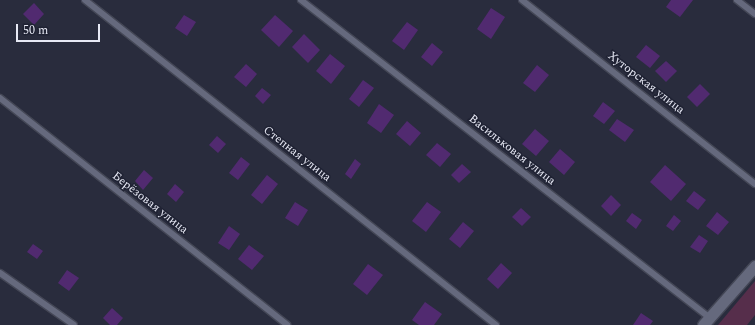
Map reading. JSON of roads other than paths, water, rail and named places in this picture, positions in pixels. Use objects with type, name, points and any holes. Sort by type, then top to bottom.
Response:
[{"type":"street","points":[[707,322],[755,266]]},
{"type":"lane","name":"Степная улица","points":[[85,0],[496,325]]},
{"type":"lane","name":"Васильковая улица","points":[[301,0],[707,322]]},
{"type":"lane","name":"Хуторская улица","points":[[522,0],[755,184]]},
{"type":"lane","points":[[737,0],[755,14]]},
{"type":"lane","name":"Берёзовая улица","points":[[0,98],[287,325]]},
{"type":"lane","points":[[0,273],[74,325]]}]
